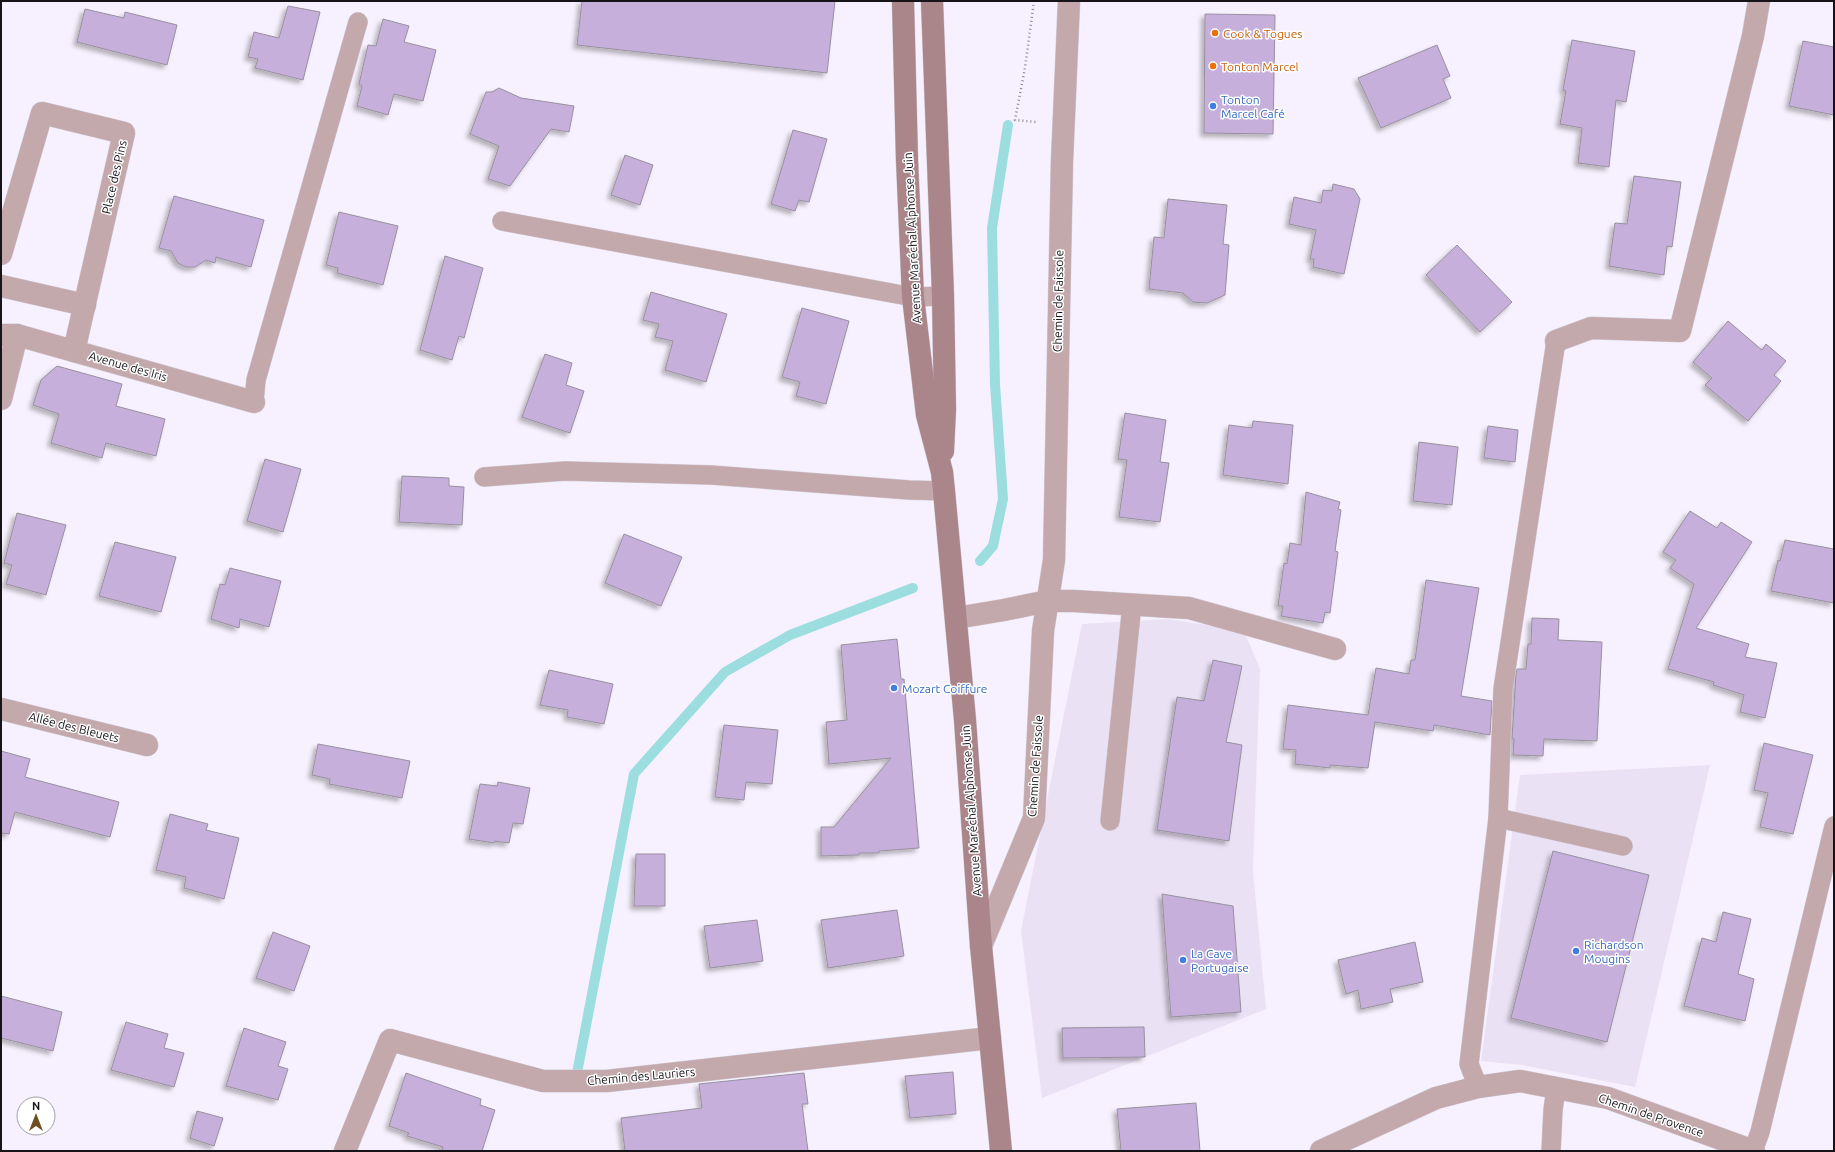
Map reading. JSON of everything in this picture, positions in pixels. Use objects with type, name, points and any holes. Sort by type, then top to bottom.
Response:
[{"type":"main road","name":"Avenue Maréchal Alphonse Juin","points":[[903,1],[906,160],[913,297],[927,415],[943,481]]},
{"type":"main road","name":"Avenue Maréchal Alphonse Juin","points":[[932,1],[943,296],[945,409],[943,481],[956,618],[981,946],[1001,1151]]},
{"type":"street","name":"Chemin de Faissole","points":[[981,946],[1034,818],[1043,631],[1054,560],[1061,169],[1069,1]]},
{"type":"street","points":[[1556,342],[1591,328],[1680,331],[1752,36],[1759,1]]},
{"type":"street","name":"Place des Pins","points":[[1,254],[42,113],[124,133],[86,306],[74,351]]},
{"type":"street","points":[[1,286],[86,306]]},
{"type":"street","points":[[1,399],[9,335]]},
{"type":"street","name":"Avenue des Iris","points":[[9,335],[74,351],[254,402]]},
{"type":"street","points":[[956,618],[1048,601],[1074,601],[1189,608],[1335,649]]},
{"type":"street","name":"Allée des Bleuets","points":[[1,709],[147,745]]},
{"type":"street","name":"Chemin des Lauriers","points":[[345,1151],[390,1040],[543,1081],[608,1081],[990,1038]]},
{"type":"street","name":"Chemin de Provence","points":[[1321,1151],[1436,1098],[1478,1087],[1520,1081],[1608,1098],[1754,1151]]},
{"type":"lane","points":[[254,402],[256,380],[358,22]]},
{"type":"lane","points":[[502,221],[913,297],[943,296]]},
{"type":"lane","points":[[1478,1087],[1469,1064],[1498,818],[1504,688],[1556,342]]},
{"type":"lane","points":[[484,477],[565,471],[711,475],[909,490],[943,481]]},
{"type":"lane","points":[[1110,821],[1132,604]]},
{"type":"lane","points":[[1498,818],[1623,846]]},
{"type":"lane","points":[[1754,1151],[1760,1132],[1834,826]]},
{"type":"lane","points":[[1551,1151],[1553,1110],[1556,1088]]},
{"type":"path","points":[[1026,122],[1015,120],[1025,68],[1034,1]]},
{"type":"shaded area","points":[[1168,619],[1244,631],[1260,669],[1253,871],[1266,1009],[1042,1098],[1021,931],[1082,624]]},
{"type":"shaded area","points":[[1710,765],[1635,1087],[1522,1065],[1481,1061],[1520,775]]},
{"type":"building","points":[[582,1],[835,1],[827,73],[577,45]]},
{"type":"building","points":[[288,6],[320,12],[303,80],[255,68],[258,59],[248,57],[254,32],[279,38]]},
{"type":"building","points":[[85,9],[124,18],[125,12],[177,25],[167,65],[77,42]]},
{"type":"building","points":[[1205,14],[1275,15],[1273,134],[1204,133]]},
{"type":"building","points":[[383,19],[409,26],[404,42],[436,50],[423,101],[394,94],[388,115],[357,106],[362,86],[359,84],[368,45],[376,46]]},
{"type":"building","points":[[1572,40],[1635,51],[1626,102],[1616,100],[1609,167],[1578,163],[1582,128],[1560,124],[1566,91],[1563,90]]},
{"type":"building","points":[[1803,41],[1834,47],[1834,115],[1789,106]]},
{"type":"building","points":[[1437,45],[1450,76],[1443,79],[1451,98],[1381,128],[1358,78]]},
{"type":"building","points":[[499,88],[521,98],[574,106],[569,132],[551,129],[510,186],[488,179],[499,146],[470,134],[486,92],[492,92]]},
{"type":"building","points":[[793,130],[827,139],[809,202],[799,200],[795,211],[771,204]]},
{"type":"building","points":[[625,155],[653,165],[640,205],[611,195]]},
{"type":"building","points":[[1634,176],[1681,182],[1672,247],[1667,246],[1664,275],[1609,266],[1615,223],[1627,224]]},
{"type":"building","points":[[1333,184],[1354,189],[1360,199],[1344,274],[1313,267],[1314,259],[1310,259],[1316,230],[1289,224],[1294,197],[1321,203],[1323,190],[1332,191]]},
{"type":"building","points":[[174,196],[264,220],[251,267],[216,257],[215,263],[206,260],[195,267],[186,267],[178,263],[171,251],[159,248]]},
{"type":"building","points":[[1168,199],[1227,205],[1223,244],[1229,245],[1225,295],[1207,303],[1193,302],[1183,293],[1149,289],[1154,237],[1164,238]]},
{"type":"building","points":[[339,212],[398,226],[383,285],[337,273],[338,268],[326,265]]},
{"type":"building","points":[[1457,245],[1512,302],[1480,332],[1426,275]]},
{"type":"building","points":[[445,256],[483,268],[464,338],[459,336],[452,360],[420,350]]},
{"type":"building","points":[[651,292],[727,314],[706,382],[665,370],[673,341],[655,337],[659,324],[643,320]]},
{"type":"building","points":[[802,308],[849,321],[826,404],[796,396],[800,382],[782,377]]},
{"type":"building","points":[[1728,321],[1762,350],[1766,344],[1786,361],[1774,375],[1781,381],[1748,421],[1705,385],[1712,378],[1693,362]]},
{"type":"building","points":[[545,354],[572,363],[566,385],[584,391],[570,433],[522,417]]},
{"type":"building","points":[[57,366],[122,384],[116,406],[165,419],[156,456],[106,443],[102,458],[51,443],[59,414],[33,405],[41,380]]},
{"type":"building","points":[[1125,413],[1166,420],[1160,462],[1169,463],[1160,522],[1119,517],[1127,460],[1118,459]]},
{"type":"building","points":[[1253,421],[1293,425],[1288,484],[1223,475],[1229,425],[1252,428]]},
{"type":"building","points":[[1488,426],[1518,430],[1515,462],[1484,458]]},
{"type":"building","points":[[1419,442],[1458,447],[1452,505],[1413,501]]},
{"type":"building","points":[[265,459],[301,469],[283,532],[247,521]]},
{"type":"building","points":[[402,476],[449,478],[449,486],[464,487],[462,525],[399,522]]},
{"type":"building","points":[[1306,492],[1340,502],[1338,509],[1341,510],[1335,551],[1338,552],[1330,613],[1325,612],[1323,623],[1281,616],[1283,606],[1278,606],[1284,563],[1287,564],[1290,543],[1301,545]]},
{"type":"building","points":[[1690,511],[1717,528],[1721,522],[1752,542],[1696,628],[1749,644],[1745,657],[1777,663],[1765,718],[1740,712],[1744,695],[1713,685],[1714,682],[1668,669],[1694,584],[1670,568],[1676,560],[1663,552]]},
{"type":"building","points":[[17,513],[66,525],[46,595],[6,584],[12,565],[4,563]]},
{"type":"building","points":[[624,534],[682,557],[661,606],[605,583]]},
{"type":"building","points":[[1785,540],[1834,549],[1834,603],[1771,591],[1778,560],[1780,561]]},
{"type":"building","points":[[115,542],[176,557],[161,612],[99,596]]},
{"type":"building","points":[[230,568],[281,581],[269,627],[240,619],[239,628],[211,619],[220,584],[225,585]]},
{"type":"building","points":[[1426,580],[1479,588],[1461,696],[1492,701],[1490,735],[1434,725],[1433,731],[1375,722],[1368,768],[1330,765],[1330,768],[1295,764],[1296,750],[1283,749],[1288,705],[1368,715],[1376,668],[1409,674],[1411,660],[1415,660]]},
{"type":"building","points":[[1532,618],[1559,619],[1558,640],[1602,642],[1597,741],[1544,739],[1543,756],[1513,755],[1514,739],[1512,738],[1516,674],[1517,669],[1526,669],[1528,644],[1531,644]]},
{"type":"building","points":[[897,639],[901,679],[904,679],[919,848],[879,851],[879,853],[859,853],[859,855],[821,856],[821,827],[834,827],[891,758],[829,764],[826,722],[847,720],[841,645]]},
{"type":"building","points":[[1213,660],[1242,666],[1226,742],[1242,745],[1229,841],[1157,830],[1177,697],[1204,701]]},
{"type":"building","points":[[549,670],[613,684],[604,724],[567,717],[568,710],[540,705]]},
{"type":"building","points":[[724,725],[778,730],[772,784],[746,782],[744,800],[715,797]]},
{"type":"building","points":[[1764,743],[1813,755],[1793,834],[1760,827],[1768,793],[1754,790]]},
{"type":"building","points":[[318,744],[410,761],[402,798],[329,784],[330,779],[312,775]]},
{"type":"building","points":[[1,751],[30,759],[25,777],[119,802],[110,837],[15,812],[9,834],[1,833]]},
{"type":"building","points":[[498,782],[530,788],[523,824],[513,823],[509,843],[495,841],[494,843],[469,839],[480,784],[497,786]]},
{"type":"building","points":[[170,814],[208,824],[206,830],[239,838],[224,899],[184,888],[186,877],[156,870]]},
{"type":"building","points":[[1553,851],[1649,875],[1607,1042],[1511,1018]]},
{"type":"building","points":[[636,854],[665,854],[665,906],[634,906]]},
{"type":"building","points":[[1162,894],[1233,906],[1241,1012],[1171,1017]]},
{"type":"building","points":[[897,910],[904,956],[828,968],[821,920]]},
{"type":"building","points":[[1723,912],[1751,919],[1738,974],[1754,979],[1745,1021],[1684,1006],[1702,938],[1716,942]]},
{"type":"building","points":[[757,920],[763,961],[710,968],[704,926]]},
{"type":"building","points":[[273,932],[310,946],[294,991],[256,978]]},
{"type":"building","points":[[1415,942],[1423,982],[1390,989],[1393,1002],[1361,1009],[1358,990],[1346,994],[1338,960]]},
{"type":"building","points":[[1,996],[62,1012],[53,1051],[1,1038]]},
{"type":"building","points":[[126,1022],[168,1034],[164,1048],[184,1053],[174,1087],[111,1070]]},
{"type":"building","points":[[1144,1027],[1145,1057],[1063,1058],[1062,1028]]},
{"type":"building","points":[[244,1028],[286,1042],[278,1066],[288,1069],[278,1100],[226,1086]]},
{"type":"building","points":[[953,1072],[956,1114],[910,1118],[905,1076]]},
{"type":"building","points":[[406,1073],[481,1099],[480,1105],[495,1110],[482,1151],[442,1151],[443,1147],[407,1136],[409,1133],[389,1126]]},
{"type":"building","points":[[804,1073],[808,1104],[802,1104],[808,1151],[625,1151],[621,1118],[702,1108],[699,1084]]},
{"type":"building","points":[[1196,1103],[1200,1151],[1121,1151],[1117,1109]]},
{"type":"building","points":[[197,1111],[223,1118],[214,1146],[190,1138]]},
{"type":"waterway","points":[[980,561],[993,546],[1003,499],[995,384],[992,228],[1008,125]]},
{"type":"waterway","points":[[577,1073],[634,774],[725,672],[790,635],[913,588]]},
{"type":"place","name":"Cook & Togues","points":[[1215,33]]},
{"type":"place","name":"Tonton Marcel","points":[[1213,66]]},
{"type":"place","name":"Tonton Marcel Café","points":[[1213,106]]},
{"type":"place","name":"Mozart Coiffure","points":[[894,688]]},
{"type":"place","name":"Richardson Mougins","points":[[1576,951]]},
{"type":"place","name":"La Cave Portugaise","points":[[1183,960]]}]
